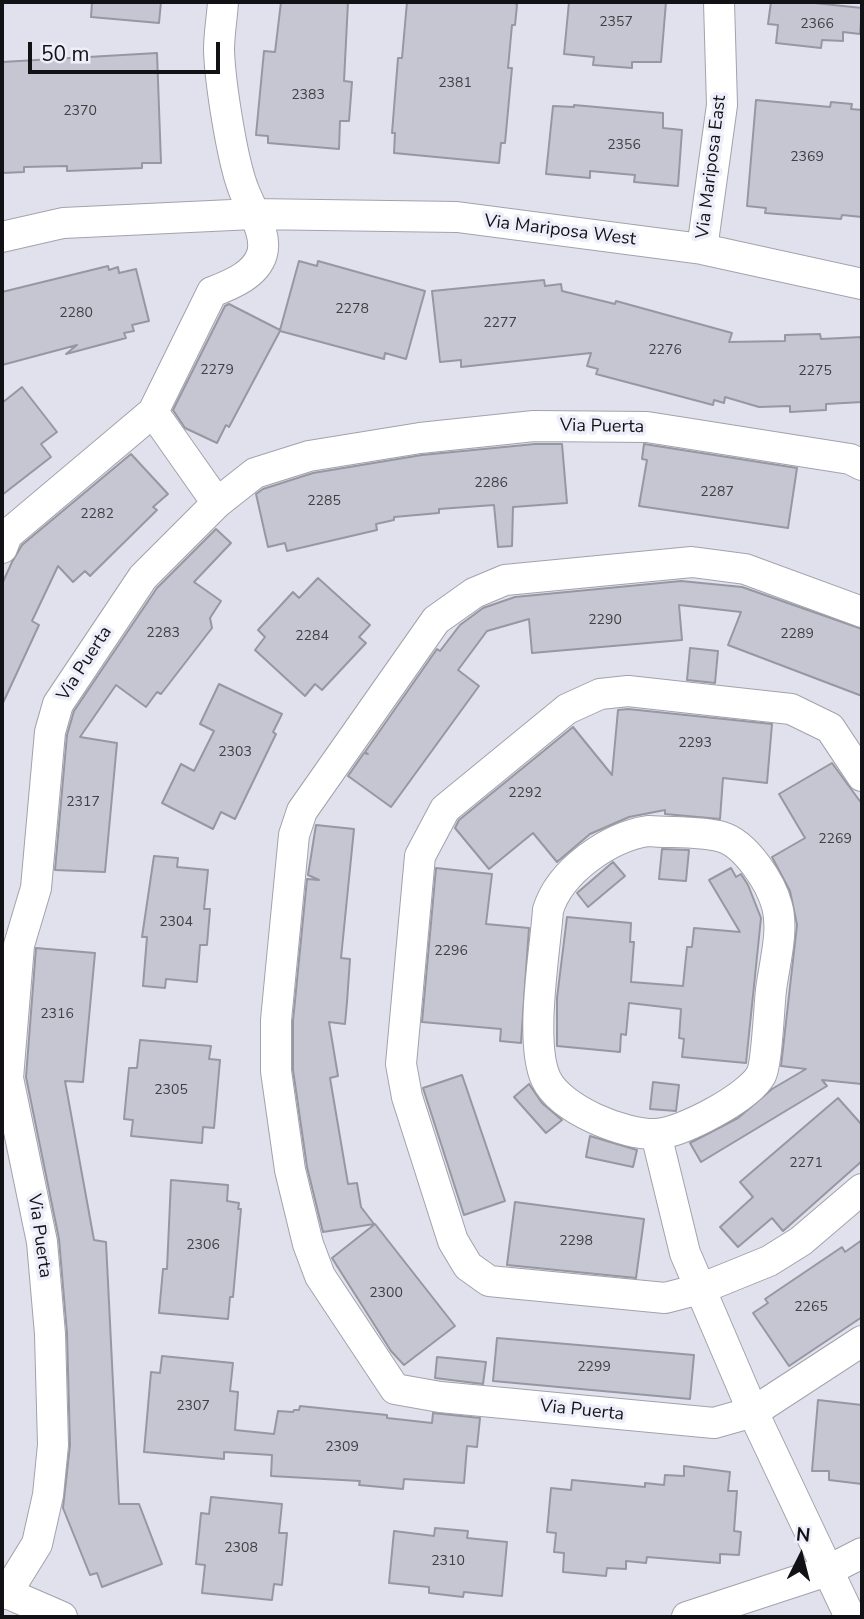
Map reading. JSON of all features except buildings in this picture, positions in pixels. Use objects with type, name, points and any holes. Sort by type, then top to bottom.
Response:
[{"type":"street","points":[[2,548],[8,535],[153,412],[212,292],[232,285],[253,270],[262,255],[263,238],[239,171],[219,51],[223,2]]},
{"type":"street","name":"Via Mariposa East","points":[[702,249],[722,105],[719,2]]},
{"type":"street","name":"Via Mariposa West","points":[[2,237],[63,223],[253,214],[457,217],[702,249],[862,284]]},
{"type":"street","points":[[153,412],[217,503]]},
{"type":"street","name":"Via Puerta","points":[[62,1617],[4,1593],[37,1544],[48,1495],[53,1446],[50,1334],[43,1242],[8,1078],[19,945],[36,888],[50,732],[58,704],[143,577],[217,503],[255,473],[309,456],[421,438],[534,426],[647,426],[850,459],[862,465]]},
{"type":"street","name":"Via Puerta","points":[[862,612],[745,569],[692,562],[505,580],[474,593],[436,621],[302,811],[294,835],[276,1020],[276,1071],[290,1170],[307,1244],[320,1276],[395,1389],[440,1397],[714,1423],[752,1412],[862,1341]]},
{"type":"street","points":[[862,776],[830,728],[791,709],[628,691],[600,694],[567,709],[445,809],[420,856],[401,1064],[407,1097],[453,1241],[468,1266],[489,1281],[665,1298],[700,1289],[769,1261],[801,1241],[862,1189]]},
{"type":"street","points":[[648,831],[722,837],[738,845],[755,862],[777,906],[778,932],[762,1074],[743,1094],[687,1125],[656,1134],[598,1121],[574,1107],[548,1082],[541,1064],[538,1041],[548,910],[554,892],[563,882],[606,846],[627,834],[648,831]]},
{"type":"street","points":[[656,1134],[685,1253],[752,1412],[850,1617]]},
{"type":"street","points":[[687,1617],[827,1571],[862,1553]]}]
